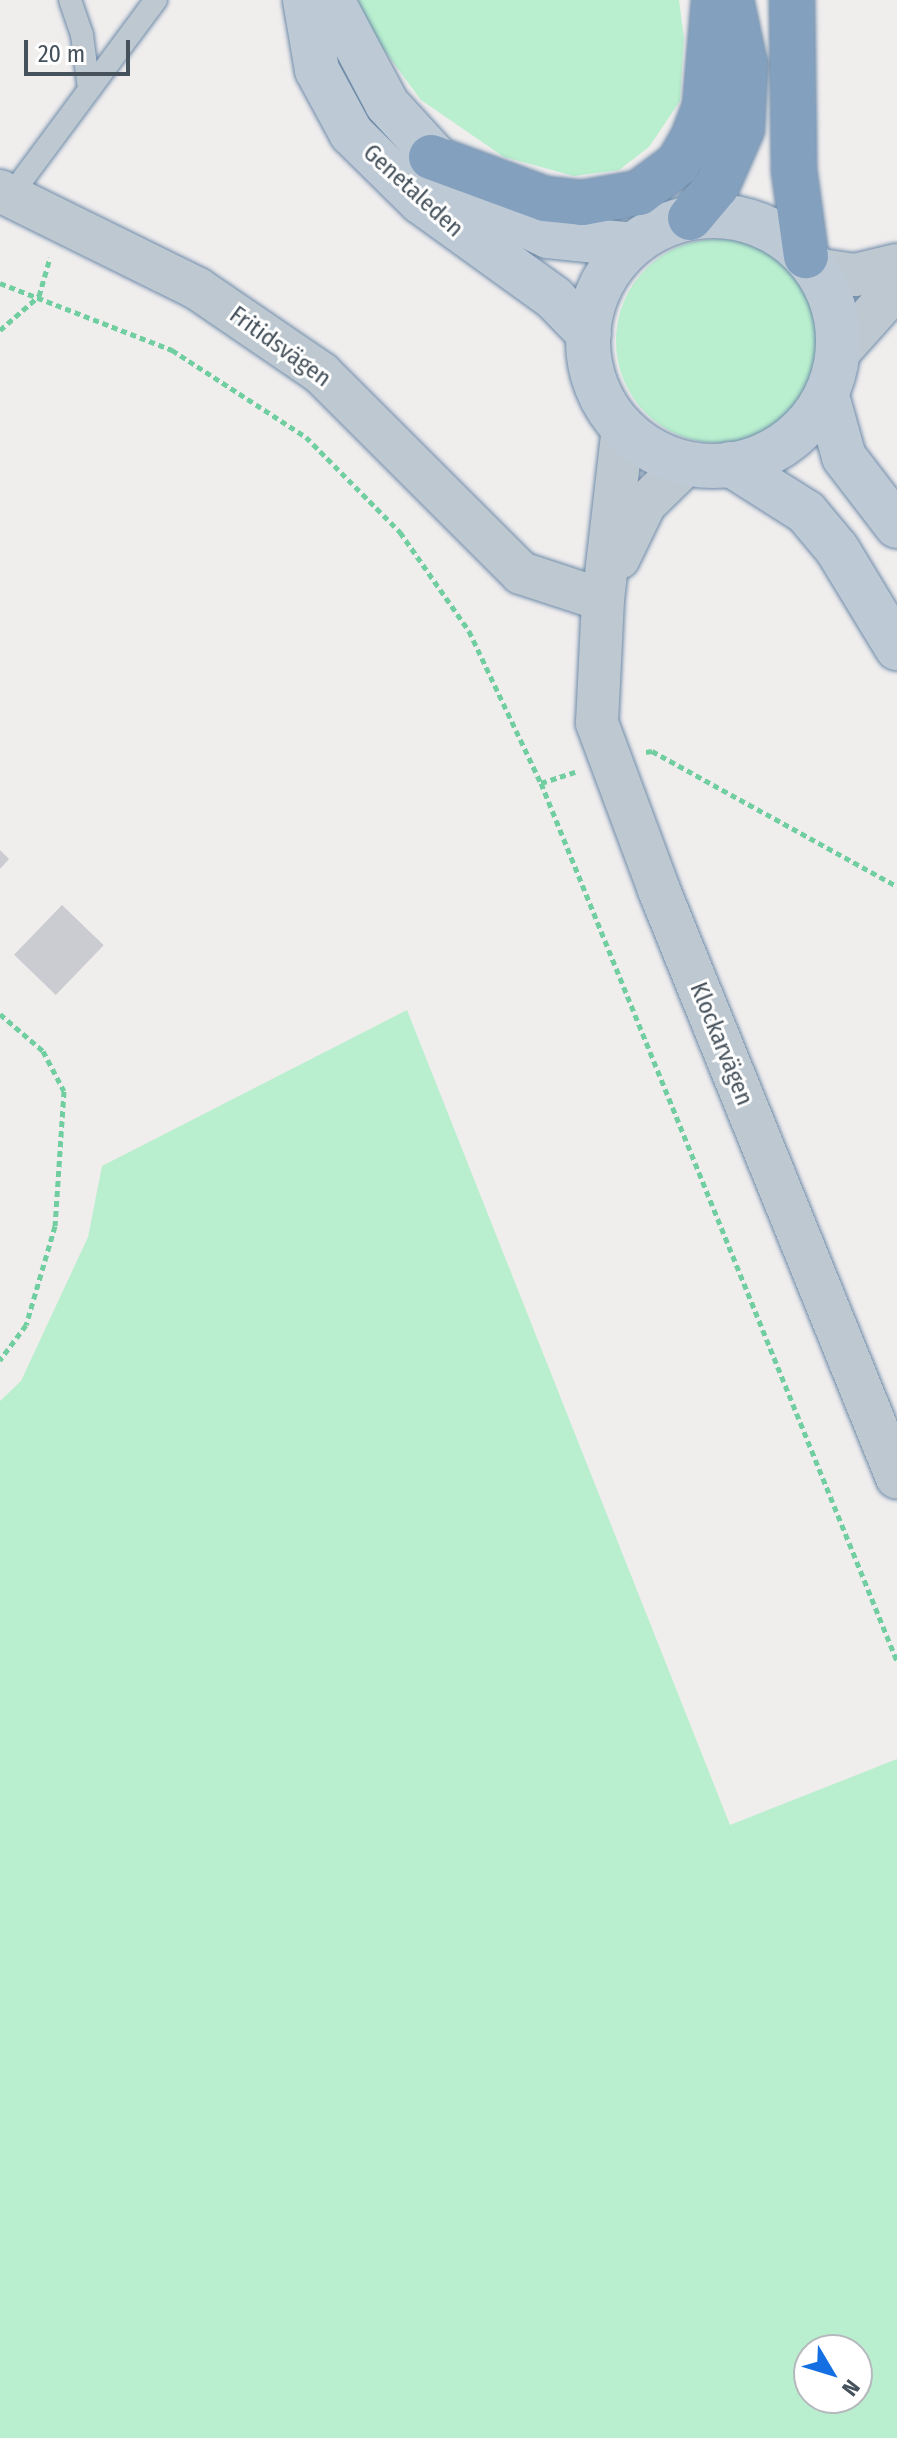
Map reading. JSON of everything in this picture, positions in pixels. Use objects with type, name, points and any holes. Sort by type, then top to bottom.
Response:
[{"type":"highway","points":[[431,157],[545,199],[597,202],[639,193],[678,164],[693,138],[705,106],[714,0]]},
{"type":"highway","points":[[690,218],[717,186],[742,129],[745,65],[731,0]]},
{"type":"highway","points":[[792,0],[794,170],[810,262]]},
{"type":"main road","name":"Genetaleden","points":[[305,0],[317,70],[351,133],[421,202],[554,298],[589,334]]},
{"type":"main road","name":"Genetaleden","points":[[332,0],[387,104],[431,157],[493,210],[520,225],[572,240],[633,245]]},
{"type":"main road","points":[[715,216],[764,226],[810,262],[834,308],[837,354],[827,396],[796,434],[754,458],[730,464],[687,463],[653,449],[623,427],[593,375],[589,334],[597,294],[633,245],[690,218],[715,216]]},
{"type":"main road","points":[[827,396],[844,457],[897,526]]},
{"type":"main road","points":[[730,464],[806,512],[837,549],[897,648]]},
{"type":"street","name":"Fritidsvägen","points":[[6,193],[198,289],[309,365],[521,573],[603,600]]},
{"type":"street","points":[[810,262],[855,275],[897,265]]},
{"type":"street","points":[[837,354],[897,287]]},
{"type":"street","name":"Klockarvägen","points":[[623,427],[603,600],[597,723],[897,1478]]},
{"type":"street","name":"Klockarvägen","points":[[603,600],[631,528],[645,504],[687,463]]},
{"type":"lane","points":[[70,0],[82,35],[89,89]]},
{"type":"lane","points":[[6,193],[156,0]]},
{"type":"path","points":[[0,283],[172,350],[306,437],[400,532],[460,619],[541,783],[897,1661]]},
{"type":"path","points":[[541,783],[652,751],[897,886]]},
{"type":"path","points":[[0,1014],[43,1051],[64,1091],[55,1226],[26,1325],[0,1360]]},
{"type":"green space","points":[[358,0],[679,0],[684,38],[680,101],[649,147],[619,170],[574,176],[504,157],[421,100],[367,27]]},
{"type":"green space","points":[[718,239],[757,247],[775,256],[790,269],[803,284],[812,302],[820,341],[812,380],[803,398],[790,413],[775,426],[757,435],[718,443],[679,435],[661,426],[646,413],[633,398],[624,380],[616,341],[624,302],[633,284],[646,269],[661,256],[679,247]]},
{"type":"green space","points":[[407,1010],[730,1825],[897,1759],[897,2438],[0,2438],[0,1401],[21,1381],[88,1237],[102,1166]]},
{"type":"building","points":[[0,850],[9,859],[0,869]]},
{"type":"building","points":[[62,905],[104,945],[56,995],[14,955]]}]
